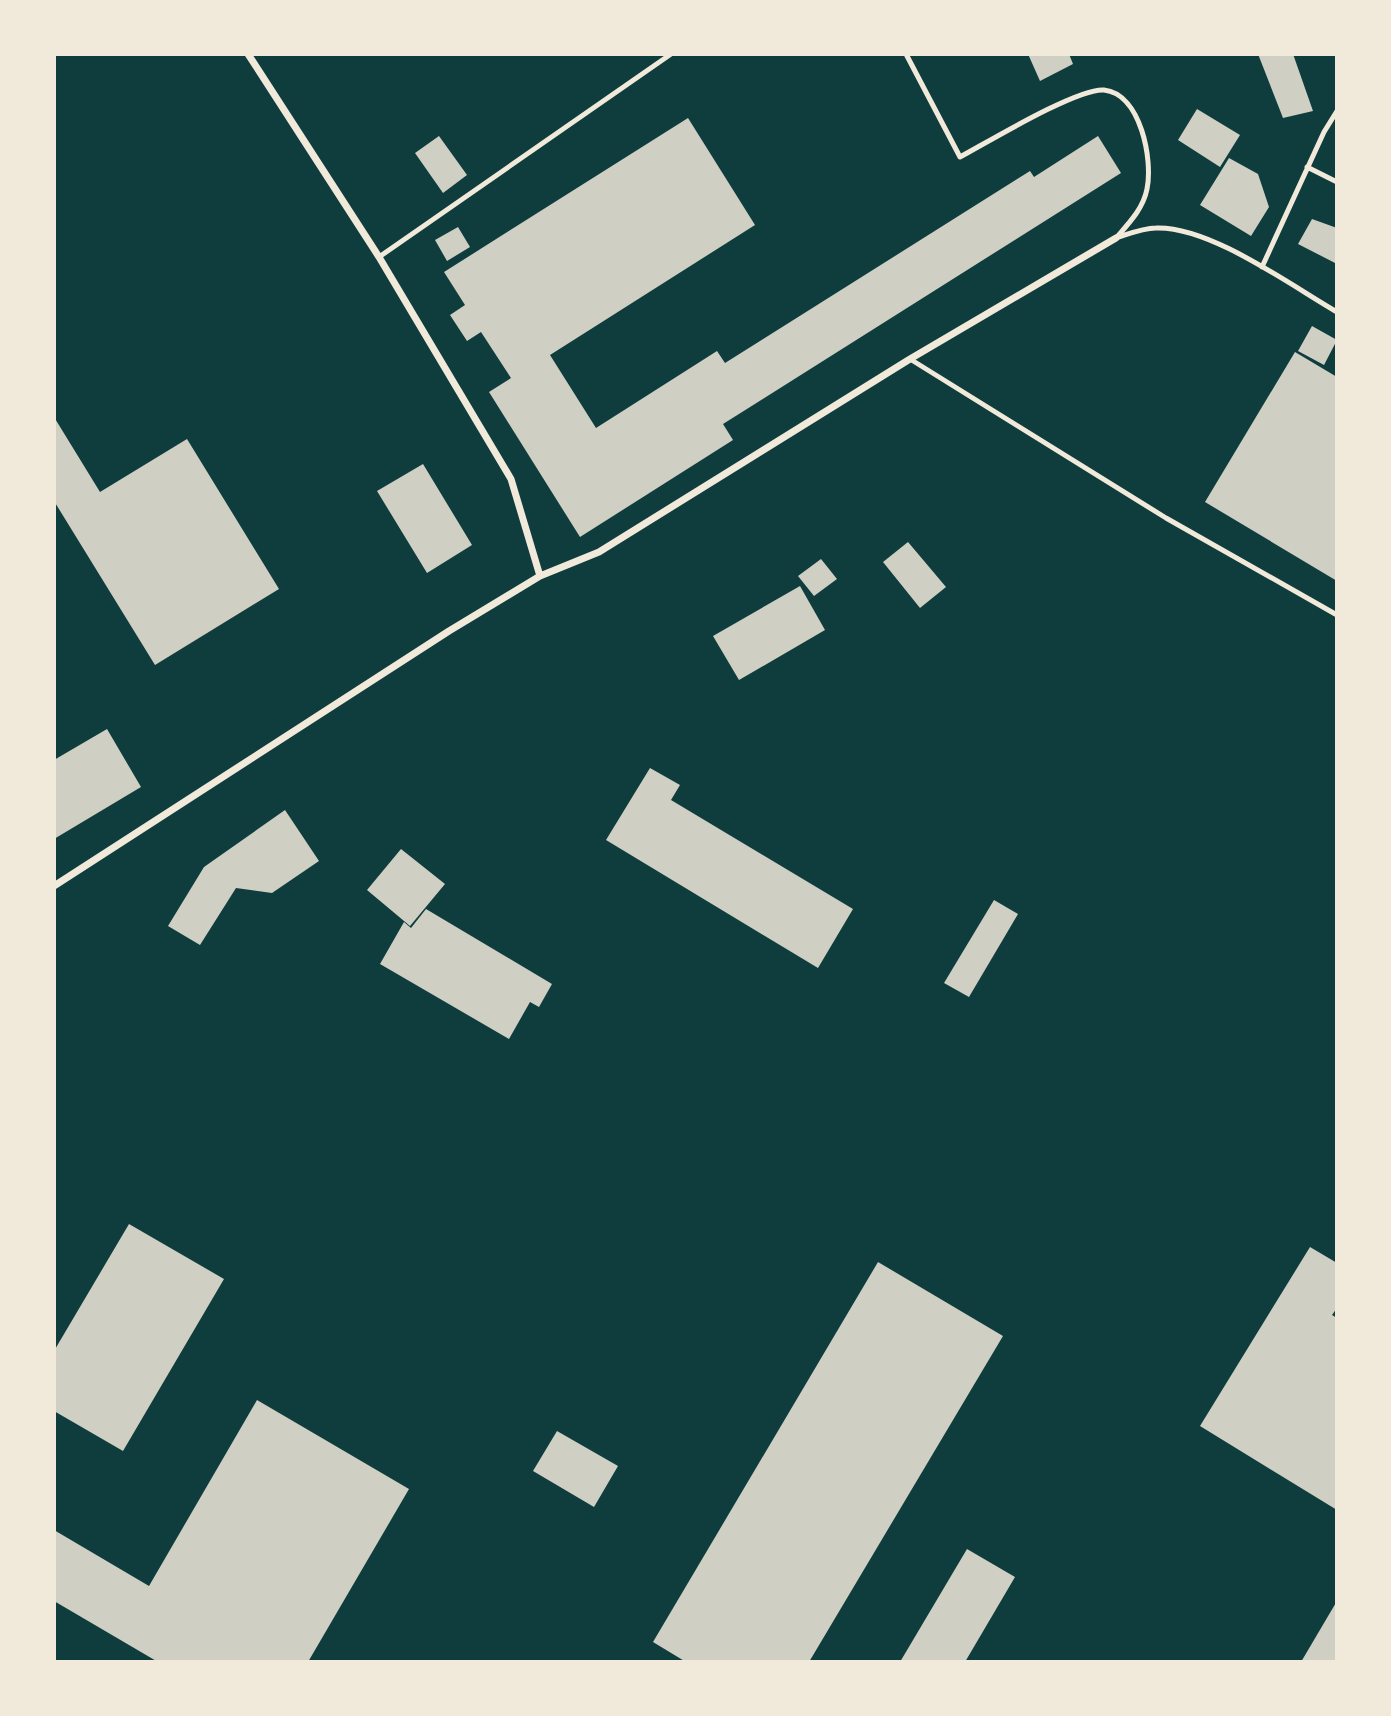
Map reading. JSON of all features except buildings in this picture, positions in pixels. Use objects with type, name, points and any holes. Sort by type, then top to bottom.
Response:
[{"type":"street","points":[[248,54],[379,257],[511,480],[540,576]]},
{"type":"street","points":[[54,886],[449,631],[540,576],[599,552],[909,359],[1116,238]]},
{"type":"lane","points":[[379,257],[671,54]]},
{"type":"lane","points":[[906,54],[960,158],[1079,94],[1105,90],[1123,98],[1134,112],[1143,133],[1149,161],[1147,190],[1138,213],[1116,238]]},
{"type":"lane","points":[[1262,267],[1307,167],[1337,111]]},
{"type":"lane","points":[[1307,167],[1337,182]]},
{"type":"lane","points":[[1116,238],[1156,228],[1199,235],[1262,267],[1337,312]]},
{"type":"lane","points":[[909,359],[1166,519],[1337,614]]}]
